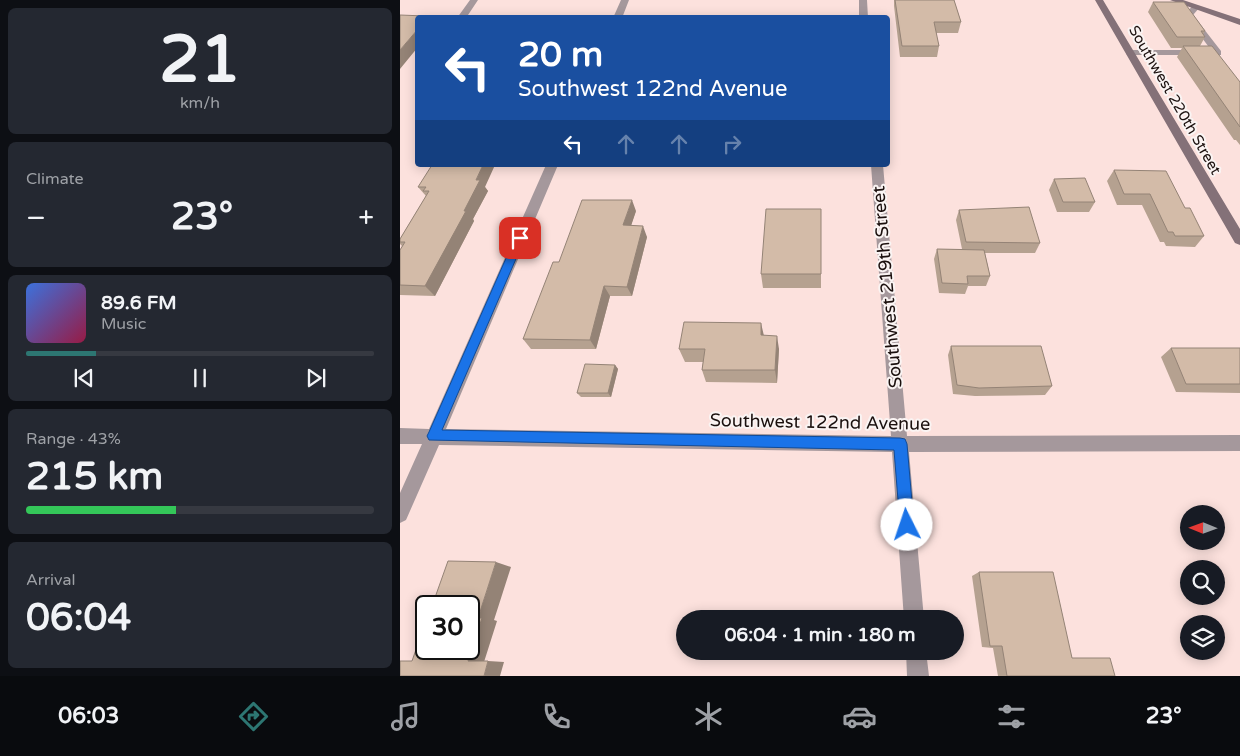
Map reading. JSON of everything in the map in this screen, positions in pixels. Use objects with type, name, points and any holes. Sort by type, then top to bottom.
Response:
[{"type":"street","points":[[618,15],[625,0]]},
{"type":"street","points":[[863,0],[864,15]]},
{"type":"street","name":"Southwest 220th Street","points":[[1099,0],[1240,240]]},
{"type":"street","points":[[1174,0],[1240,22]]},
{"type":"street","points":[[400,514],[551,167]]},
{"type":"street","name":"Southwest 219th Street","points":[[877,167],[913,610]]},
{"type":"street","name":"Southwest 122nd Avenue","points":[[400,436],[900,444],[1240,443]]},
{"type":"street","points":[[917,660],[918,676]]},
{"type":"lane","points":[[463,15],[474,0]]},
{"type":"lane","points":[[1130,54],[1218,53],[1189,15],[1196,7]]},
{"type":"building","points":[[895,0],[954,0],[961,22],[934,22],[939,46],[902,46]]},
{"type":"building","points":[[1153,2],[1184,2],[1205,31],[1201,31],[1205,37],[1177,37]]},
{"type":"building","points":[[400,15],[415,16],[415,32],[400,50]]},
{"type":"building","points":[[1183,46],[1212,46],[1240,82],[1240,127]]},
{"type":"building","points":[[431,167],[482,167],[476,180],[480,180],[464,211],[466,211],[425,286],[400,285],[400,250],[405,242],[400,242],[400,239],[429,191],[423,191],[426,187],[418,187]]},
{"type":"building","points":[[1114,170],[1166,171],[1185,208],[1190,208],[1204,236],[1175,236],[1173,232],[1168,232],[1150,194],[1124,194]]},
{"type":"building","points":[[1085,178],[1095,202],[1063,202],[1054,179]]},
{"type":"building","points":[[582,200],[632,200],[623,225],[643,226],[627,287],[604,286],[590,340],[523,339],[553,262],[559,262]]},
{"type":"building","points":[[1029,207],[1040,243],[966,242],[959,210]]},
{"type":"building","points":[[766,209],[821,209],[821,274],[761,274]]},
{"type":"building","points":[[937,249],[984,250],[990,276],[967,276],[968,284],[942,283]]},
{"type":"building","points":[[684,322],[761,323],[761,335],[777,336],[775,370],[702,370],[705,349],[679,349]]},
{"type":"building","points":[[951,346],[1041,346],[1052,386],[979,388],[957,385]]},
{"type":"building","points":[[1171,348],[1240,348],[1240,384],[1186,384]]},
{"type":"building","points":[[585,364],[615,365],[608,393],[577,393]]},
{"type":"building","points":[[448,561],[496,562],[480,612],[480,595],[436,595]]},
{"type":"building","points":[[979,572],[1053,572],[1072,658],[1110,658],[1115,676],[1007,676],[1002,646],[990,646]]},
{"type":"building","points":[[415,652],[415,660],[488,661],[484,676],[400,676],[400,661],[412,661]]},
{"type":"route","points":[[520,238],[433,436],[900,444],[907,525]]}]
